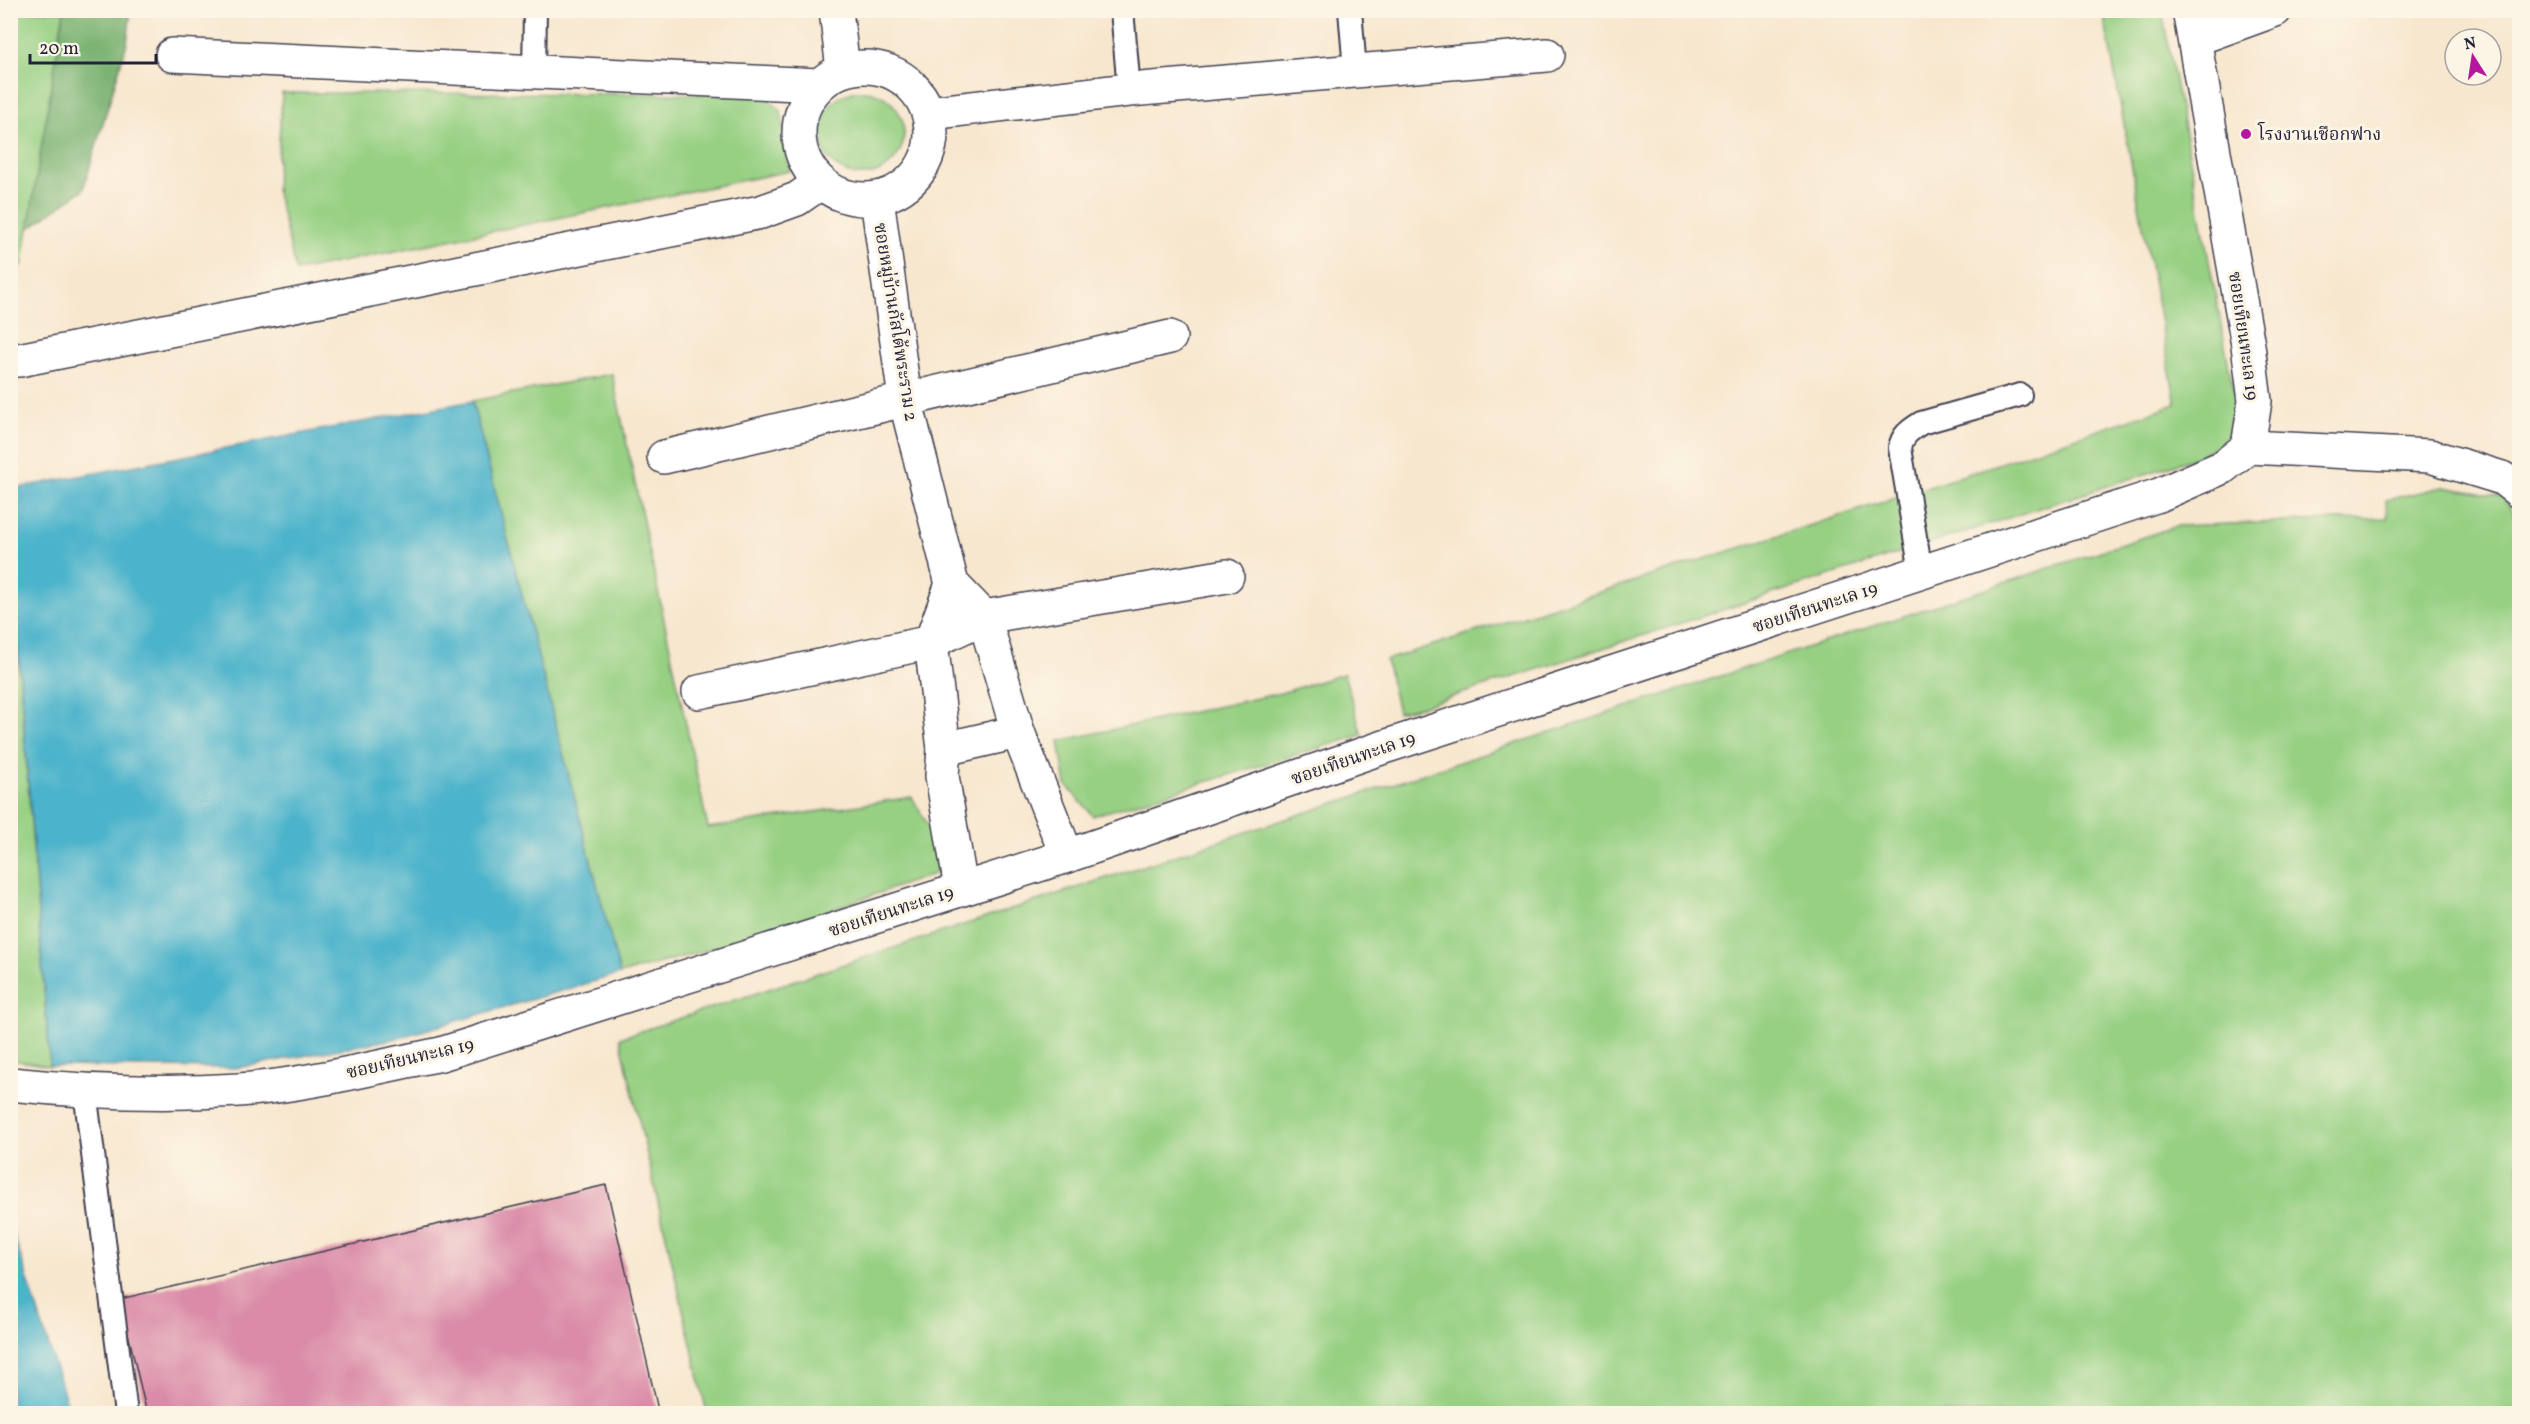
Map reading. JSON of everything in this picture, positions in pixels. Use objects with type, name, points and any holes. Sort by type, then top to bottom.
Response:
[{"type":"street","points":[[10,360],[761,212],[797,199],[820,183],[808,169],[798,134],[800,116],[808,99],[831,77],[836,10]]},
{"type":"street","points":[[2192,25],[2275,10]]},
{"type":"street","name":"ซอยเทียนทะเล 19","points":[[10,1084],[85,1091],[240,1090],[337,1075],[441,1054],[1067,856],[1384,747],[2158,495],[2223,467],[2248,447],[2255,401],[2192,25]]},
{"type":"street","name":"ซอยหมู่บ้านกัสโต้พระราม 2","points":[[171,55],[534,72],[831,77],[865,67],[885,70],[905,79],[920,95],[928,113],[932,136],[927,158],[916,176],[898,191],[877,199],[857,200],[837,194],[820,183]]},
{"type":"street","points":[[928,113],[1129,90],[1547,55]]},
{"type":"street","name":"ซอยหมู่บ้านกัสโต้พระราม 2","points":[[877,199],[905,399],[952,584],[984,617],[1018,732],[1067,856]]},
{"type":"street","points":[[664,457],[1170,337]]},
{"type":"street","points":[[2248,447],[2430,456],[2502,478],[2520,492]]},
{"type":"street","points":[[699,692],[931,642],[984,617],[1227,576]]},
{"type":"street","points":[[952,584],[931,642],[944,749],[942,776],[962,888]]},
{"type":"street","points":[[944,749],[1018,732]]},
{"type":"lane","points":[[534,72],[535,10]]},
{"type":"lane","points":[[1122,10],[1129,90]]},
{"type":"lane","points":[[1350,10],[1355,70]]},
{"type":"lane","points":[[1921,572],[1900,448],[1901,442],[1907,432],[1921,423],[2020,394]]},
{"type":"lane","points":[[85,1091],[126,1413]]},
{"type":"green space","points":[[64,10],[131,11],[127,43],[83,190],[28,229]]},
{"type":"green space","points":[[10,11],[64,11],[22,266],[10,262]]},
{"type":"green space","points":[[2103,11],[2162,11],[2238,415],[2224,442],[2195,458],[1423,706],[1398,712],[1386,660],[1887,501],[2176,404]]},
{"type":"green space","points":[[862,91],[878,94],[892,103],[901,117],[904,133],[901,149],[892,163],[878,172],[862,175],[846,172],[832,163],[823,149],[820,133],[823,117],[832,103],[846,94]]},
{"type":"green space","points":[[282,93],[764,94],[781,111],[790,171],[296,271],[276,189]]},
{"type":"green space","points":[[612,374],[708,828],[912,797],[935,838],[940,872],[740,941],[620,974],[472,401]]},
{"type":"green space","points":[[2443,487],[2504,497],[2519,527],[2519,1413],[707,1413],[620,1038],[2177,526],[2387,518],[2386,500]]},
{"type":"green space","points":[[10,555],[50,1066],[13,1060],[11,1036]]},
{"type":"green space","points":[[1344,674],[1362,735],[1093,816],[1066,785],[1059,741],[1281,693]]},
{"type":"water","points":[[472,401],[620,974],[394,1039],[237,1068],[50,1066],[11,555],[11,489]]},
{"type":"water","points":[[11,1226],[70,1413],[11,1413]]},
{"type":"building","points":[[606,1185],[659,1414],[147,1414],[120,1299]]},
{"type":"place","name":"โรงงานเชือกฟาง","points":[[2246,134]]}]
